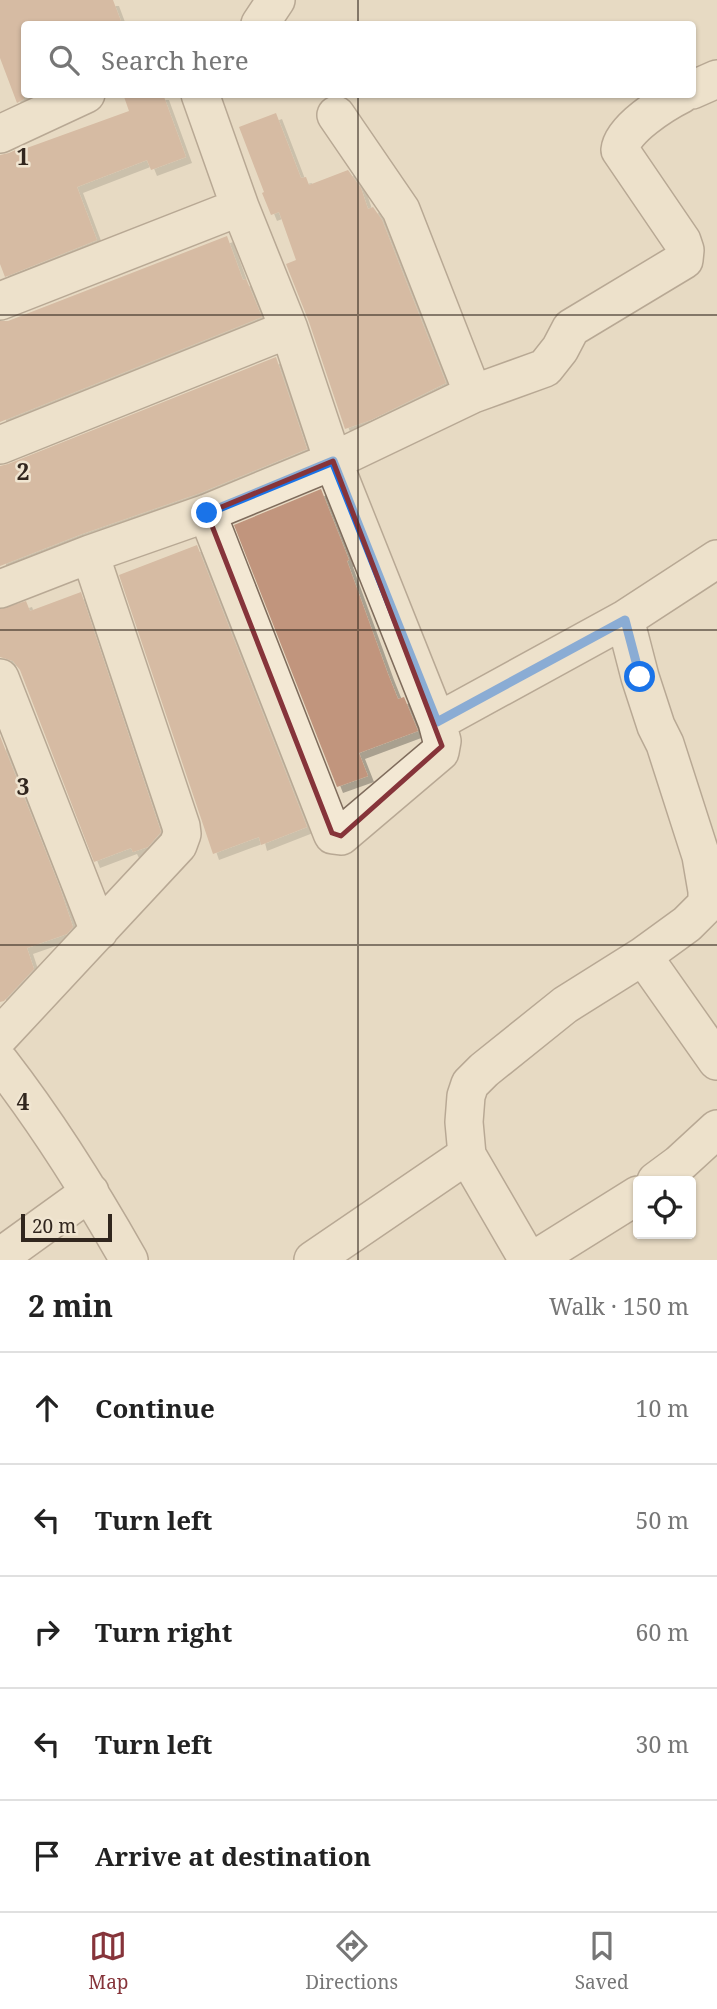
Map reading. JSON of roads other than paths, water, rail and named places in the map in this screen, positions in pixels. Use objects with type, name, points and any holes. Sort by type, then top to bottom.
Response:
[{"type":"street","points":[[262,21],[276,0]]},
{"type":"street","points":[[696,88],[717,79]]},
{"type":"street","points":[[0,134],[77,98]]},
{"type":"street","points":[[202,98],[240,207],[289,329],[333,461],[437,722],[442,746],[440,752],[341,836],[333,835],[207,513]]},
{"type":"street","points":[[0,589],[207,513],[333,461],[472,394],[545,368],[560,349],[571,328],[684,260],[682,241],[620,150],[620,142],[632,129],[674,98]]},
{"type":"street","points":[[336,116],[401,210],[472,394]]},
{"type":"street","points":[[0,301],[240,207]]},
{"type":"street","points":[[0,445],[289,329]]},
{"type":"street","points":[[0,1036],[178,845],[182,831],[90,554]]},
{"type":"street","points":[[437,722],[625,620],[717,559]]},
{"type":"street","points":[[528,1260],[467,1155],[464,1122],[470,1084],[565,1005],[643,956],[687,924],[703,909],[708,899],[701,856],[640,677],[625,620]]},
{"type":"street","points":[[0,678],[99,931]]},
{"type":"street","points":[[643,956],[717,1061]]},
{"type":"street","points":[[0,1062],[90,1192],[129,1260]]},
{"type":"street","points":[[663,1176],[717,1129]]},
{"type":"street","points":[[313,1260],[467,1155]]},
{"type":"street","points":[[0,1257],[90,1192]]},
{"type":"street","points":[[534,1260],[633,1198]]}]
